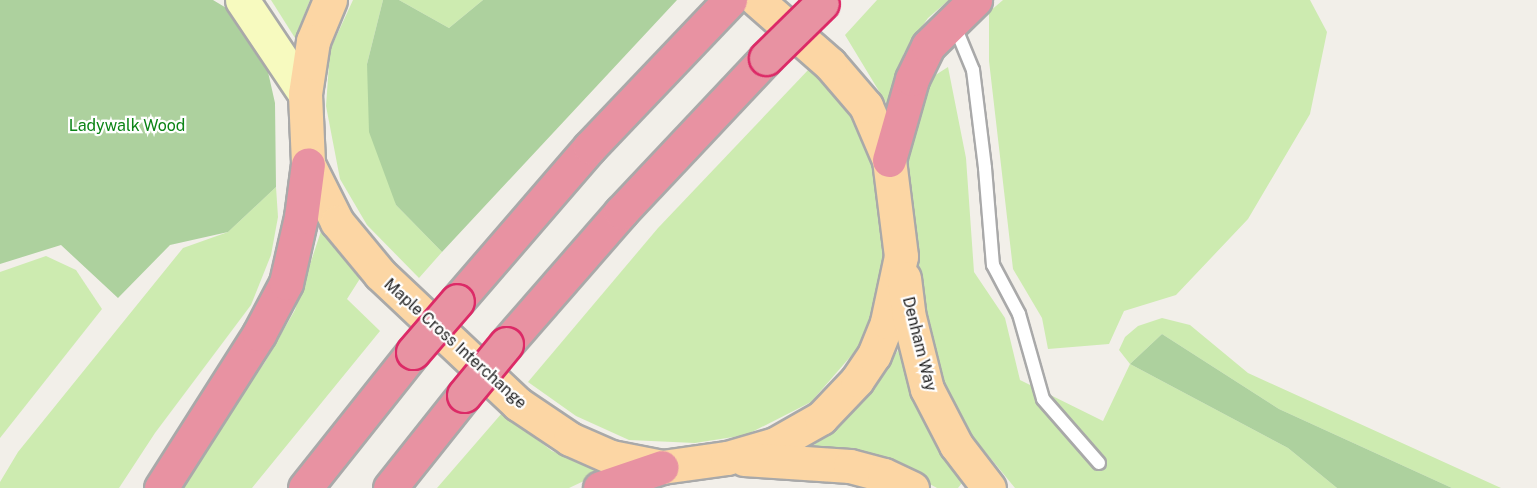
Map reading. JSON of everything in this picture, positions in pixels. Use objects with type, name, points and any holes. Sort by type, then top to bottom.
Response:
[{"type":"highway","points":[[390,488],[506,344],[621,212],[766,58],[824,1]]},
{"type":"highway","points":[[305,488],[413,352],[590,147],[724,6]]},
{"type":"highway","points":[[890,160],[912,79],[928,46],[964,10]]},
{"type":"highway","points":[[161,488],[260,334],[286,283],[302,217],[308,164]]},
{"type":"highway","points":[[600,488],[662,467]]},
{"type":"main road","name":"Maple Cross Interchange","points":[[330,0],[313,41],[305,94],[308,164],[337,222],[380,274],[518,404],[570,439],[611,457],[662,467],[727,458],[775,444],[821,418],[857,380],[874,355],[887,322],[901,256],[890,160],[866,106],[830,64],[758,0]]},
{"type":"main road","name":"Denham Way","points":[[901,256],[908,313],[927,389],[956,445],[989,488]]},
{"type":"main road","points":[[727,458],[850,466],[884,474],[912,488]]},
{"type":"street","points":[[242,0],[305,94]]},
{"type":"lane","points":[[964,10],[985,168],[993,265],[1019,314],[1043,399],[1100,463]]},
{"type":"green space","name":"Ladywalk Wood","points":[[0,0],[213,0],[228,9],[266,63],[275,103],[276,187],[228,232],[170,245],[118,298],[61,245],[0,264]]},
{"type":"green space","points":[[271,0],[310,0],[295,38]]},
{"type":"green space","points":[[353,0],[383,0],[367,64],[396,205],[442,252],[419,278],[367,225],[340,179],[326,106],[330,50]]},
{"type":"green space","points":[[383,0],[399,0],[449,28],[483,0],[677,0],[442,252],[396,205],[369,132],[367,64]]},
{"type":"green space","points":[[399,0],[483,0],[449,28]]},
{"type":"green space","points":[[877,0],[949,0],[928,18],[904,53],[888,106],[845,35]]},
{"type":"green space","points":[[1003,0],[1310,0],[1327,32],[1310,114],[1248,219],[1176,295],[1124,311],[1109,344],[1048,349],[1042,318],[1013,269],[989,61],[989,12]]},
{"type":"green space","points":[[948,67],[966,158],[974,272],[1005,318],[1020,380],[1103,421],[1130,364],[1288,448],[1337,488],[1015,488],[951,410],[920,316],[907,153],[923,83]]},
{"type":"green space","points":[[810,68],[863,125],[887,202],[890,272],[864,341],[811,402],[746,435],[695,443],[629,440],[576,416],[528,382],[658,228]]},
{"type":"green space","points":[[276,187],[278,217],[271,255],[251,305],[155,433],[119,488],[0,488],[0,482],[18,452],[183,248],[228,232]]},
{"type":"green space","points":[[323,225],[361,277],[347,299],[380,331],[252,488],[179,488],[265,362],[295,310]]},
{"type":"green space","points":[[46,256],[76,270],[102,309],[0,438],[0,272]]},
{"type":"green space","points":[[1162,318],[1190,325],[1248,373],[1501,488],[1452,488],[1279,409],[1162,334],[1130,364],[1119,350],[1125,337],[1138,326]]},
{"type":"green space","points":[[1162,334],[1279,409],[1452,488],[1337,488],[1288,448],[1130,364]]},
{"type":"green space","points":[[904,341],[942,448],[962,483],[958,488],[937,488],[915,476],[802,453],[833,432],[872,391]]},
{"type":"green space","points":[[502,413],[552,451],[603,472],[569,488],[437,488]]}]
